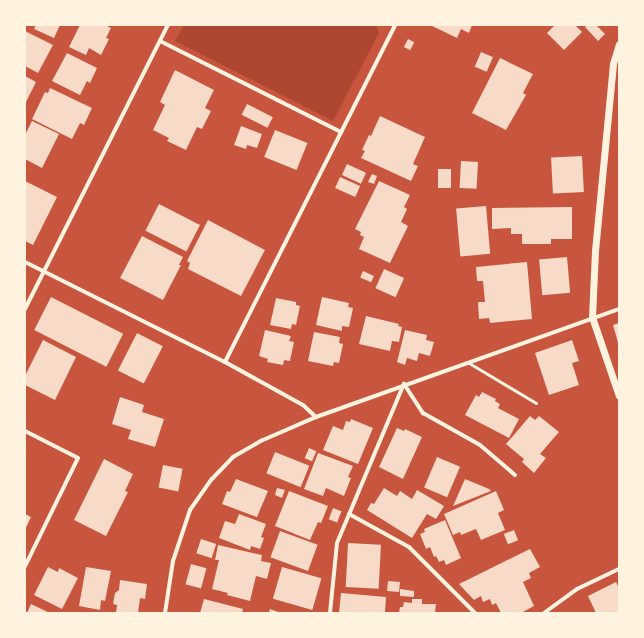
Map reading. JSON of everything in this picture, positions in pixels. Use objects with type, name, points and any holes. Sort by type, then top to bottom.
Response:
[{"type":"street","points":[[25,309],[45,272],[168,25]]},
{"type":"street","points":[[225,362],[395,25]]},
{"type":"street","points":[[160,41],[341,132]]},
{"type":"street","points":[[619,44],[613,64],[595,251],[592,317],[619,396]]},
{"type":"street","points":[[25,262],[225,362],[303,405],[316,417]]},
{"type":"street","points":[[165,613],[173,561],[190,510],[211,480],[233,457],[263,440],[316,417],[404,384],[592,317],[619,309]]},
{"type":"street","points":[[404,384],[423,414],[480,445],[515,475]]},
{"type":"street","points":[[330,613],[337,543],[404,384]]},
{"type":"street","points":[[25,431],[78,458],[25,566]]},
{"type":"street","points":[[350,514],[409,547],[475,613]]},
{"type":"street","points":[[544,613],[577,589],[619,569]]},
{"type":"lane","points":[[468,362],[536,403]]},
{"type":"shaded area","points":[[184,25],[376,25],[379,33],[333,121],[175,41]]},
{"type":"building","points":[[36,25],[60,25],[54,38],[34,29]]},
{"type":"building","points":[[80,25],[105,25],[111,28],[106,38],[109,39],[101,55],[89,48],[86,55],[69,47]]},
{"type":"building","points":[[430,25],[472,25],[469,33],[461,29],[457,38]]},
{"type":"building","points":[[555,25],[575,25],[582,32],[564,50],[547,33]]},
{"type":"building","points":[[587,25],[596,25],[605,34],[598,41],[585,27]]},
{"type":"building","points":[[25,31],[53,45],[38,73],[25,66]]},
{"type":"building","points":[[408,39],[414,42],[410,50],[404,47]]},
{"type":"building","points":[[481,52],[493,57],[487,72],[475,67]]},
{"type":"building","points":[[67,53],[97,68],[90,83],[87,81],[80,95],[52,81]]},
{"type":"building","points":[[500,58],[533,74],[523,93],[526,95],[506,130],[472,113]]},
{"type":"building","points":[[175,70],[214,90],[205,108],[211,111],[202,129],[197,127],[186,150],[167,141],[169,138],[153,130],[165,105],[160,102]]},
{"type":"building","points":[[25,76],[36,82],[25,104]]},
{"type":"building","points":[[50,88],[92,108],[84,125],[80,123],[72,139],[32,119],[45,92],[48,93]]},
{"type":"building","points":[[247,104],[273,117],[267,128],[242,115]]},
{"type":"building","points":[[380,116],[425,137],[413,164],[418,166],[411,181],[361,158],[365,151],[362,150],[369,135],[371,136]]},
{"type":"building","points":[[32,121],[59,134],[42,168],[25,159],[25,135]]},
{"type":"building","points":[[241,126],[262,134],[257,148],[247,145],[246,149],[234,145]]},
{"type":"building","points":[[275,130],[307,143],[297,170],[264,157]]},
{"type":"building","points":[[582,156],[584,192],[553,194],[551,158]]},
{"type":"building","points":[[461,161],[478,162],[477,189],[460,188]]},
{"type":"building","points":[[347,164],[366,173],[361,184],[342,175]]},
{"type":"building","points":[[438,169],[451,169],[451,188],[438,188]]},
{"type":"building","points":[[372,174],[377,176],[374,184],[368,182]]},
{"type":"building","points":[[340,177],[360,186],[355,197],[335,188]]},
{"type":"building","points":[[25,181],[57,197],[33,245],[25,241]]},
{"type":"building","points":[[379,181],[410,195],[404,207],[407,209],[401,222],[408,226],[390,263],[359,249],[364,237],[360,235],[361,232],[355,229]]},
{"type":"building","points":[[159,204],[200,225],[186,252],[145,231]]},
{"type":"building","points":[[486,206],[490,254],[460,256],[456,209]]},
{"type":"building","points":[[572,207],[572,239],[551,239],[551,244],[522,244],[522,234],[511,234],[511,228],[492,229],[492,208]]},
{"type":"building","points":[[208,220],[265,250],[241,296],[188,269],[190,263],[187,261]]},
{"type":"building","points":[[142,236],[183,257],[179,265],[181,265],[163,300],[120,278]]},
{"type":"building","points":[[567,257],[570,293],[542,295],[539,259]]},
{"type":"building","points":[[527,262],[532,319],[490,323],[489,318],[479,319],[478,302],[485,302],[483,281],[477,281],[476,267]]},
{"type":"building","points":[[384,269],[404,278],[396,297],[375,288]]},
{"type":"building","points":[[363,271],[374,276],[371,282],[360,277]]},
{"type":"building","points":[[51,297],[123,334],[106,367],[34,330]]},
{"type":"building","points":[[322,297],[349,303],[348,307],[353,308],[349,327],[342,326],[342,331],[316,325]]},
{"type":"building","points":[[276,298],[296,302],[296,305],[300,306],[296,325],[292,324],[291,329],[270,325]]},
{"type":"building","points":[[366,316],[399,324],[398,326],[402,327],[399,342],[392,341],[390,351],[359,344]]},
{"type":"building","points":[[619,323],[619,346],[613,325]]},
{"type":"building","points":[[265,330],[291,336],[289,341],[294,342],[290,361],[284,360],[283,365],[267,362],[268,359],[259,356]]},
{"type":"building","points":[[405,330],[427,335],[426,340],[434,342],[430,356],[419,353],[417,361],[407,358],[405,365],[397,362]]},
{"type":"building","points":[[314,332],[340,337],[339,343],[343,344],[339,363],[334,362],[333,366],[308,361]]},
{"type":"building","points":[[137,333],[163,346],[144,384],[118,370]]},
{"type":"building","points":[[43,340],[76,357],[55,400],[25,385],[25,376]]},
{"type":"building","points":[[572,340],[579,361],[572,363],[579,385],[549,395],[535,353]]},
{"type":"building","points":[[482,392],[496,399],[495,401],[500,404],[498,408],[519,419],[509,438],[465,415],[476,395],[479,397]]},
{"type":"building","points":[[120,397],[144,405],[142,412],[164,419],[155,447],[128,439],[131,430],[112,424]]},
{"type":"building","points":[[530,416],[535,420],[539,416],[559,432],[540,454],[546,458],[534,473],[522,462],[524,459],[506,444]]},
{"type":"building","points":[[351,419],[373,428],[358,464],[323,450],[333,426],[343,430],[346,421],[350,422]]},
{"type":"building","points":[[397,428],[404,431],[405,429],[422,437],[403,479],[379,467]]},
{"type":"building","points":[[309,448],[316,451],[312,461],[305,458]]},
{"type":"building","points":[[275,452],[309,466],[301,487],[266,473]]},
{"type":"building","points":[[318,453],[353,466],[348,477],[351,478],[344,496],[326,488],[323,496],[304,489]]},
{"type":"building","points":[[437,457],[460,467],[447,497],[424,487]]},
{"type":"building","points":[[104,459],[133,474],[125,491],[128,492],[106,536],[74,520]]},
{"type":"building","points":[[163,465],[183,469],[178,491],[159,488]]},
{"type":"building","points":[[236,479],[268,491],[257,517],[222,504],[227,491],[230,492]]},
{"type":"building","points":[[465,479],[491,491],[453,506]]},
{"type":"building","points":[[277,488],[285,490],[282,498],[275,495]]},
{"type":"building","points":[[384,488],[397,496],[400,491],[412,499],[417,490],[444,506],[436,519],[427,514],[412,538],[367,510],[371,503],[374,504]]},
{"type":"building","points":[[289,491],[328,506],[321,523],[318,522],[310,540],[275,526]]},
{"type":"building","points":[[496,491],[504,510],[498,513],[505,530],[481,540],[476,529],[461,535],[460,532],[453,535],[444,514]]},
{"type":"building","points":[[333,508],[341,511],[337,522],[329,519]]},
{"type":"building","points":[[25,514],[31,517],[25,530]]},
{"type":"building","points":[[239,514],[266,524],[261,537],[264,538],[260,549],[251,546],[250,550],[219,538],[225,521],[235,524]]},
{"type":"building","points":[[445,520],[461,558],[446,565],[444,560],[439,562],[436,556],[434,557],[430,547],[426,549],[420,534],[425,532],[424,529]]},
{"type":"building","points":[[514,530],[518,540],[508,544],[504,534]]},
{"type":"building","points":[[280,531],[318,545],[308,571],[270,557]]},
{"type":"building","points":[[201,539],[216,544],[212,558],[196,553]]},
{"type":"building","points":[[348,543],[381,545],[379,589],[346,587]]},
{"type":"building","points":[[218,545],[262,555],[261,561],[271,563],[267,579],[256,576],[250,601],[227,595],[228,593],[212,589],[219,560],[215,560]]},
{"type":"building","points":[[530,549],[540,567],[529,573],[531,578],[523,582],[534,606],[521,613],[501,613],[496,603],[492,605],[490,599],[483,602],[481,596],[474,600],[459,584]]},
{"type":"building","points":[[191,564],[206,568],[201,588],[186,584]]},
{"type":"building","points":[[48,567],[58,572],[59,568],[78,578],[62,609],[34,595]]},
{"type":"building","points":[[86,567],[111,571],[105,601],[101,600],[100,610],[79,606]]},
{"type":"building","points":[[282,567],[321,578],[312,610],[273,599]]},
{"type":"building","points":[[120,580],[147,584],[145,599],[140,598],[138,613],[116,612],[117,605],[113,604],[115,593],[119,590]]},
{"type":"building","points":[[388,581],[400,582],[399,592],[387,591]]},
{"type":"building","points":[[616,582],[619,588],[619,613],[596,613],[588,596]]},
{"type":"building","points":[[400,589],[414,591],[414,597],[400,596]]},
{"type":"building","points":[[341,593],[386,597],[385,613],[339,613]]},
{"type":"building","points":[[204,599],[243,609],[242,613],[200,613]]},
{"type":"building","points":[[412,599],[422,599],[422,604],[436,604],[435,613],[399,613],[400,607],[403,607],[404,602],[412,603]]},
{"type":"building","points":[[31,604],[50,613],[27,613]]},
{"type":"building","points":[[270,609],[281,613],[269,613]]}]
